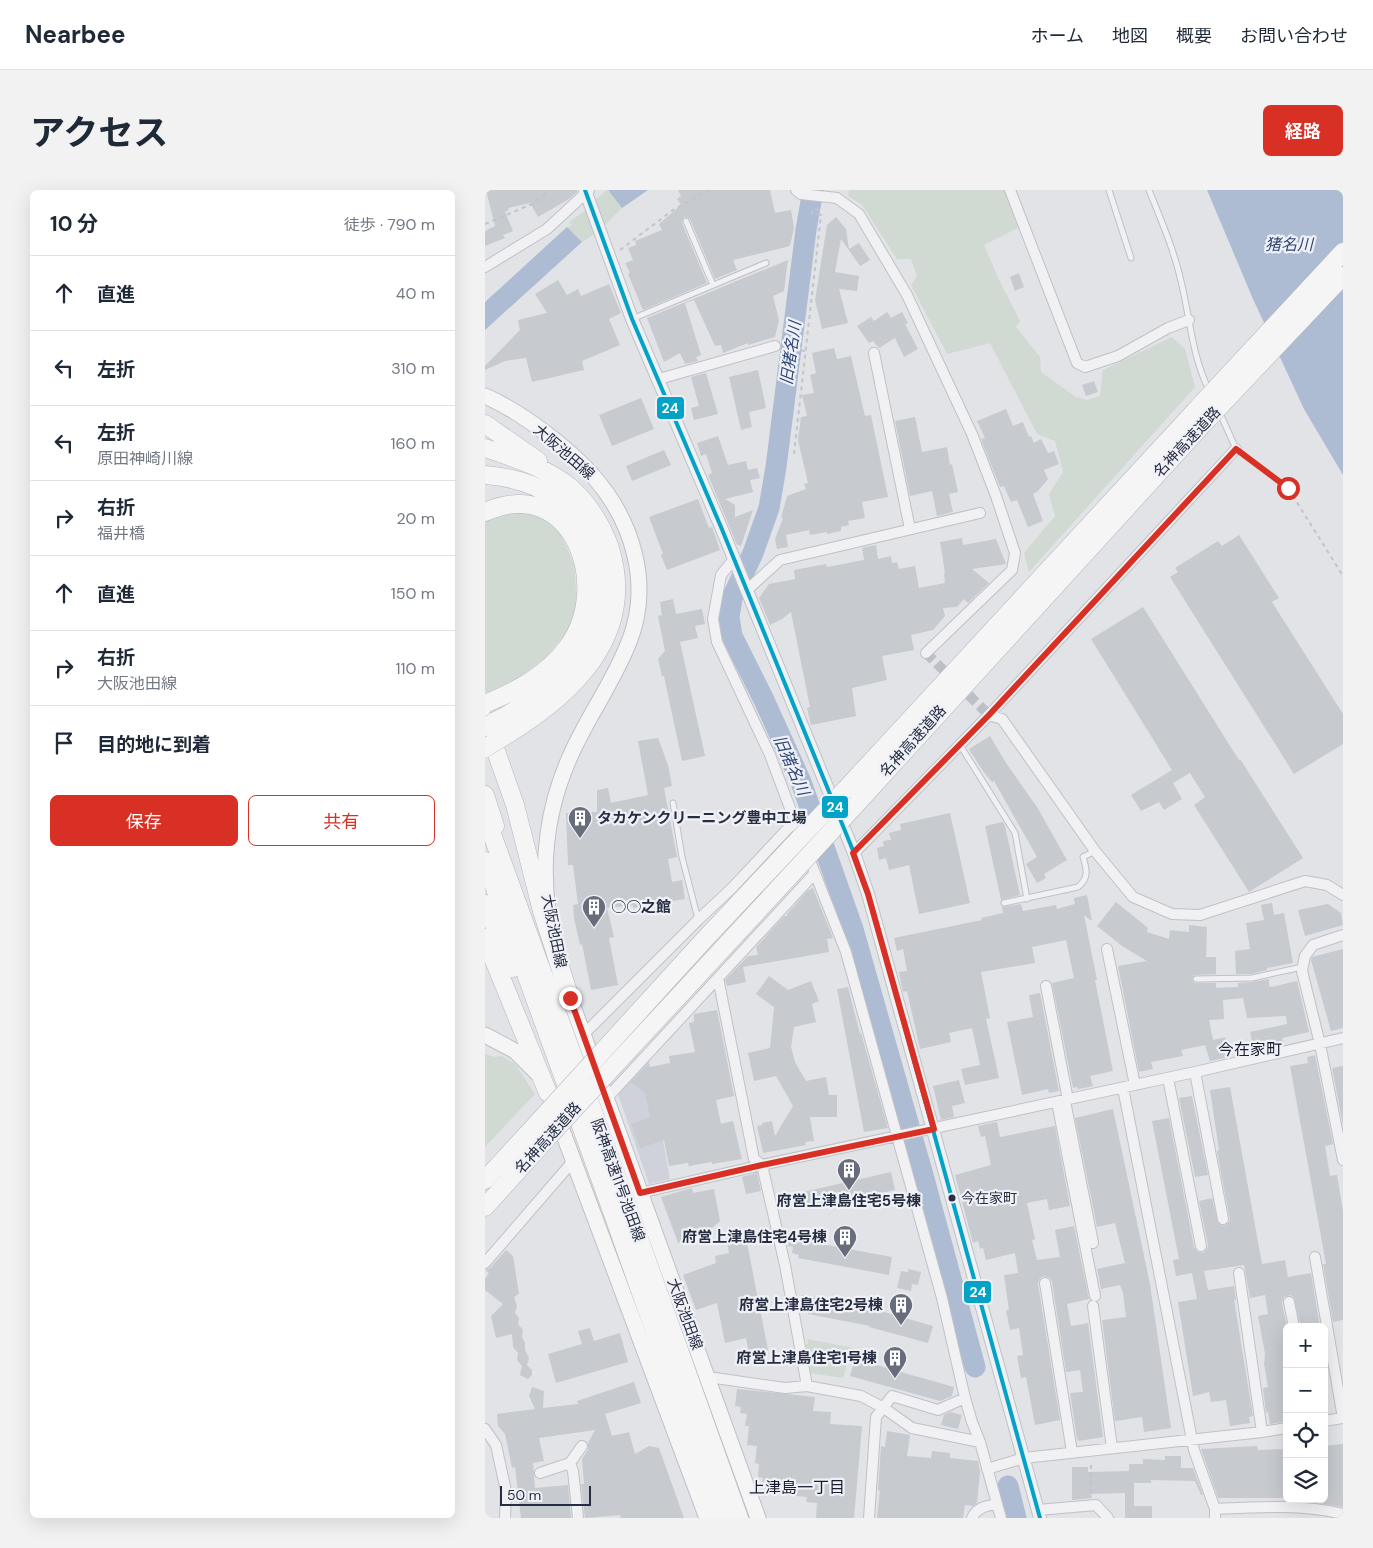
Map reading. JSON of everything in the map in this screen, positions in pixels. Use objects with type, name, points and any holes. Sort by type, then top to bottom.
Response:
[{"type":"highway","name":"名神高速道路","points":[[485,1207],[849,810],[1200,416],[1343,252]]},
{"type":"highway","name":"名神高速道路","points":[[485,1180],[539,1116],[844,791],[1200,416],[1343,276]]},
{"type":"highway","points":[[485,424],[516,445],[570,487],[593,513],[601,526],[612,556],[616,588],[612,621],[599,652],[578,680],[552,704],[485,748]]},
{"type":"highway","points":[[485,448],[541,470],[570,487]]},
{"type":"highway","points":[[485,475],[501,477],[530,485],[555,498],[567,507],[585,531],[597,560],[600,577],[593,626],[578,654],[568,667],[527,704],[489,723],[515,806],[542,911],[570,998]]},
{"type":"highway","points":[[485,512],[507,505],[520,504],[545,510],[557,517],[566,526],[580,549],[584,563],[587,593],[585,607],[575,635],[556,661],[527,684],[488,702]]},
{"type":"highway","points":[[485,795],[536,954]]},
{"type":"highway","name":"阪神高速11号池田線","points":[[485,815],[739,1518]]},
{"type":"highway","name":"阪神高速11号池田線","points":[[485,861],[721,1518]]},
{"type":"highway","points":[[486,906],[559,1066]]},
{"type":"highway","points":[[485,938],[549,1093]]},
{"type":"highway","points":[[485,963],[517,1017]]},
{"type":"highway","points":[[485,1166],[539,1116]]},
{"type":"main road","name":"大阪池田線","points":[[485,396],[550,438],[578,461],[599,483],[616,507],[628,530],[638,570],[639,600],[634,629],[622,657],[568,761],[555,797],[548,833],[545,866],[547,900],[554,939],[570,998],[759,1518]]},
{"type":"main road","points":[[485,1035],[506,1045],[525,1060],[533,1068],[549,1093],[707,1518]]},
{"type":"street","points":[[1010,190],[1077,363],[1085,367],[1118,356],[1168,328],[1189,320]]},
{"type":"street","points":[[798,192],[837,198],[859,214],[907,295],[972,434],[1002,512],[1015,553],[1013,570],[926,653]]},
{"type":"street","points":[[485,268],[547,229],[588,194],[632,319],[747,590],[868,894],[929,1130],[1039,1514],[1096,1505],[1108,1518]]},
{"type":"street","points":[[659,379],[775,346]]},
{"type":"street","points":[[874,353],[910,529]]},
{"type":"street","points":[[853,853],[989,715],[1236,449]]},
{"type":"street","points":[[747,590],[780,560],[979,513]]},
{"type":"street","points":[[734,559],[721,575],[713,619],[717,642],[770,756],[846,952],[901,1136],[965,1398],[980,1442],[1001,1518]]},
{"type":"street","points":[[989,715],[1003,719],[1095,851],[1133,897],[1172,914],[1200,915],[1305,881],[1327,885],[1343,895]]},
{"type":"street","points":[[583,1035],[732,888],[794,822]]},
{"type":"street","points":[[606,1099],[815,873]]},
{"type":"street","points":[[1343,935],[1313,945],[1305,956],[1302,967],[1320,1044],[1343,1160]]},
{"type":"street","points":[[1107,949],[1135,1085]]},
{"type":"street","points":[[718,978],[754,1159],[762,1165],[785,1265],[807,1386]]},
{"type":"street","points":[[1046,986],[1094,1301],[1112,1448]]},
{"type":"street","points":[[640,1193],[1343,1038]]},
{"type":"street","points":[[1195,1072],[1223,1220]]},
{"type":"street","points":[[1168,1078],[1201,1246]]},
{"type":"street","points":[[1123,1088],[1192,1439],[1215,1513],[1275,1506],[1327,1510],[1343,1514]]},
{"type":"street","points":[[1064,1101],[1093,1243]]},
{"type":"street","points":[[485,1263],[574,1160]]},
{"type":"street","points":[[1315,1257],[1343,1418],[1328,1420]]},
{"type":"street","points":[[1239,1273],[1262,1432]]},
{"type":"street","points":[[1045,1282],[1072,1452]]},
{"type":"street","points":[[1289,1302],[1293,1323]]},
{"type":"street","points":[[708,1377],[785,1388],[807,1386],[861,1396],[883,1408],[912,1428],[980,1442]]},
{"type":"street","points":[[869,1518],[876,1417],[892,1396],[937,1410],[965,1398]]},
{"type":"street","points":[[485,1429],[497,1445],[506,1490],[505,1518]]},
{"type":"street","points":[[987,1469],[1024,1458],[1283,1429]]},
{"type":"street","points":[[540,1473],[570,1463],[582,1446]]},
{"type":"street","points":[[570,1463],[573,1471],[578,1518]]},
{"type":"street","points":[[972,1518],[975,1512],[984,1506],[997,1504]]},
{"type":"lane","points":[[1109,190],[1131,258]]},
{"type":"lane","points":[[1149,190],[1181,280],[1201,374],[1236,449]]},
{"type":"lane","points":[[686,221],[713,285]]},
{"type":"lane","points":[[632,319],[766,262]]},
{"type":"lane","points":[[960,745],[1015,833],[1027,899]]},
{"type":"lane","points":[[673,804],[682,857],[699,920]]},
{"type":"lane","points":[[1005,903],[1078,887],[1084,882],[1087,874],[1083,857],[1095,851]]},
{"type":"lane","points":[[1196,979],[1252,978],[1302,967]]},
{"type":"path","points":[[485,224],[532,204],[546,193],[547,190]]},
{"type":"path","points":[[609,257],[642,235],[673,210],[709,190]]},
{"type":"path","points":[[794,454],[821,215],[812,213],[813,209],[820,210],[821,206],[814,205],[814,202],[822,203],[823,196]]},
{"type":"path","points":[[775,346],[806,351]]},
{"type":"path","points":[[1236,449],[1288,488],[1343,576]]},
{"type":"path","points":[[1091,1450],[1091,1506]]},
{"type":"shaded area","points":[[607,190],[622,208],[605,225],[595,200]]},
{"type":"shaded area","points":[[849,190],[1004,190],[1018,228],[984,245],[1020,321],[1016,327],[1040,357],[1041,372],[1076,397],[1088,400],[1100,396],[1103,370],[1172,337],[1185,349],[1195,387],[1029,572],[1024,553],[1055,516],[1049,494],[1063,472],[1055,441],[1037,434],[990,343],[947,354],[911,285],[917,276],[911,259],[897,259],[862,205],[848,196]]},
{"type":"shaded area","points":[[586,210],[596,233],[582,242],[567,227],[572,226],[569,222]]},
{"type":"shaded area","points":[[514,511],[538,516],[559,531],[574,564],[577,603],[569,629],[546,657],[518,678],[487,694],[485,689],[485,523],[487,520]]},
{"type":"shaded area","points":[[485,1054],[495,1057],[502,1056],[515,1064],[535,1094],[485,1147]]},
{"type":"shaded area","points":[[648,1059],[670,1179],[649,1184],[618,1094]]},
{"type":"shaded area","points":[[807,1339],[859,1349],[858,1352],[849,1357],[843,1378],[809,1373],[804,1345],[808,1344]]},
{"type":"water","points":[[608,190],[648,190],[622,208]]},
{"type":"water","name":"猪名川","points":[[1207,190],[1343,190],[1343,475],[1304,409],[1253,299]]},
{"type":"water","points":[[567,227],[582,242],[485,330],[485,302]]},
{"type":"building","points":[[486,190],[577,190],[577,192],[569,199],[538,217],[530,203],[508,208],[509,210],[505,212],[513,231],[503,235],[505,238],[485,246],[485,231],[495,226]]},
{"type":"building","points":[[678,190],[770,190],[775,213],[791,210],[794,228],[790,246],[733,260],[737,270],[715,279],[690,219],[684,217],[682,223],[707,283],[643,310],[625,263],[633,260],[628,248],[636,245],[635,241],[662,230],[659,224],[681,205],[677,199],[681,196]]},
{"type":"building","points":[[836,217],[846,229],[849,249],[859,243],[870,260],[860,266],[841,239],[835,272],[859,276],[857,291],[839,289],[848,323],[822,329],[815,300],[827,225]]},
{"type":"building","points":[[788,260],[784,291],[773,296],[779,320],[775,337],[748,345],[748,343],[723,353],[721,345],[715,346],[694,300],[685,303],[701,355],[696,357],[698,361],[685,364],[680,353],[664,362],[647,318]]},
{"type":"building","points":[[1019,273],[1024,287],[1015,291],[1010,277]]},
{"type":"building","points":[[558,280],[567,295],[578,289],[581,296],[609,284],[621,313],[609,319],[620,345],[582,361],[584,370],[532,382],[526,358],[505,361],[485,370],[485,366],[520,330],[518,320],[547,313],[535,294]]},
{"type":"building","points":[[887,312],[891,318],[902,312],[908,323],[905,324],[918,349],[904,357],[895,338],[879,348],[873,341],[869,343],[857,326],[871,317],[874,321]]},
{"type":"building","points":[[834,348],[837,359],[851,356],[865,416],[871,415],[888,497],[862,502],[865,518],[848,521],[849,525],[841,527],[841,531],[810,535],[809,530],[786,535],[788,547],[777,549],[775,539],[783,518],[781,518],[787,496],[806,489],[804,484],[808,483],[798,440],[801,417],[807,416],[802,395],[814,393],[810,375],[816,373],[812,353]]},
{"type":"building","points":[[758,370],[766,408],[749,412],[752,427],[741,430],[729,377]]},
{"type":"building","points":[[706,373],[718,414],[694,420],[691,408],[699,406],[691,377]]},
{"type":"building","points":[[1094,381],[1098,392],[1086,396],[1082,385]]},
{"type":"building","points":[[641,398],[654,429],[612,446],[599,415]]},
{"type":"building","points":[[1006,409],[1013,426],[1023,422],[1029,437],[1031,436],[1034,443],[1041,439],[1048,453],[1054,451],[1059,464],[1044,470],[1048,479],[1033,494],[1043,521],[1028,527],[1017,500],[1011,502],[1004,486],[1000,487],[981,439],[985,438],[977,421]]},
{"type":"building","points":[[915,417],[922,452],[947,447],[958,492],[949,494],[953,512],[937,516],[932,491],[910,496],[895,421]]},
{"type":"building","points":[[718,436],[728,465],[746,461],[748,470],[757,468],[760,478],[750,480],[753,492],[725,499],[735,505],[735,517],[753,510],[741,546],[737,545],[708,475],[712,473],[706,454],[701,456],[697,443]]},
{"type":"building","points":[[664,450],[671,465],[632,481],[626,466]]},
{"type":"building","points":[[698,499],[709,528],[712,527],[720,550],[667,570],[649,517]]},
{"type":"building","points":[[1239,535],[1279,598],[1272,602],[1343,714],[1343,744],[1294,774],[1170,577],[1178,572],[1175,568],[1218,541],[1222,546]]},
{"type":"building","points":[[962,538],[963,545],[996,539],[1006,564],[972,569],[989,583],[968,603],[964,599],[957,607],[943,608],[945,616],[933,630],[911,635],[914,650],[882,656],[887,680],[852,688],[856,716],[811,725],[807,708],[810,707],[791,612],[770,625],[759,598],[769,584],[795,579],[794,570],[826,564],[827,567],[864,560],[862,548],[876,545],[878,559],[891,556],[892,563],[897,562],[899,569],[915,566],[919,588],[945,583],[940,542]]},
{"type":"building","points":[[673,599],[676,614],[702,609],[705,624],[695,626],[698,638],[680,642],[705,756],[682,761],[664,676],[662,676],[658,659],[665,651],[658,616],[662,615],[660,602]]},
{"type":"building","points":[[1143,607],[1303,858],[1249,892],[1194,805],[1205,797],[1190,773],[1173,783],[1182,799],[1164,810],[1159,802],[1141,811],[1131,795],[1172,770],[1091,639]]},
{"type":"building","points":[[990,736],[1006,763],[1037,807],[1067,860],[1044,874],[1046,878],[1037,883],[1026,864],[1037,857],[994,781],[992,782],[983,771],[969,749]]},
{"type":"building","points":[[658,738],[668,765],[672,786],[664,788],[677,857],[668,859],[672,882],[682,880],[685,899],[633,908],[633,905],[607,908],[614,937],[609,938],[618,985],[591,990],[582,944],[580,945],[574,918],[573,905],[578,904],[573,865],[568,865],[566,813],[597,812],[597,790],[608,788],[611,803],[648,795],[638,741]]},
{"type":"building","points":[[950,813],[970,903],[919,914],[909,865],[889,870],[886,858],[879,860],[877,848],[884,846],[883,841],[891,840],[889,833],[901,830],[900,824]]},
{"type":"building","points":[[1003,822],[1020,895],[1001,900],[985,826]]},
{"type":"building","points":[[813,888],[833,938],[827,939],[829,952],[743,967],[746,982],[727,986],[725,980],[748,956],[758,955],[756,947],[784,916],[787,916],[807,891]]},
{"type":"building","points":[[1087,895],[1092,921],[1084,915],[1113,1071],[1090,1076],[1093,1086],[1073,1088],[1052,983],[1074,978],[1066,940],[1032,947],[1035,963],[981,972],[990,1018],[986,1019],[999,1078],[965,1085],[961,1069],[980,1065],[972,1028],[949,1033],[951,1042],[920,1049],[907,991],[903,992],[899,972],[907,971],[903,949],[897,951],[894,938],[982,920],[981,918],[1003,913],[1002,907],[1021,904],[1023,911],[1056,905],[1057,909],[1075,904],[1074,898]]},
{"type":"building","points":[[1116,902],[1148,928],[1147,932],[1169,939],[1170,930],[1189,932],[1189,925],[1207,927],[1206,957],[1216,957],[1216,974],[1194,975],[1192,979],[1194,983],[1216,983],[1216,988],[1238,987],[1238,983],[1269,979],[1269,986],[1272,987],[1297,981],[1309,1032],[1282,1038],[1284,1043],[1254,1051],[1250,1032],[1287,1024],[1286,1016],[1247,1018],[1243,998],[1223,1000],[1224,1019],[1209,1020],[1213,1040],[1225,1037],[1230,1057],[1210,1061],[1205,1045],[1181,1050],[1183,1056],[1151,1062],[1153,1069],[1139,1072],[1118,966],[1147,961],[1122,946],[1097,926]]},
{"type":"building","points":[[1272,903],[1274,915],[1284,913],[1293,963],[1267,968],[1267,970],[1251,974],[1236,974],[1235,951],[1250,949],[1246,923],[1264,920],[1261,905]]},
{"type":"building","points":[[1328,904],[1341,913],[1343,925],[1305,936],[1298,910]]},
{"type":"building","points":[[1343,949],[1343,1028],[1331,1031],[1311,960],[1312,957]]},
{"type":"building","points":[[769,976],[788,990],[811,981],[819,1001],[812,1004],[816,1022],[794,1027],[791,1047],[795,1062],[806,1081],[826,1077],[829,1095],[837,1095],[837,1117],[810,1117],[814,1141],[805,1142],[806,1145],[763,1153],[757,1126],[772,1121],[775,1136],[793,1106],[776,1076],[754,1081],[748,1053],[770,1048],[774,1007],[756,994]]},
{"type":"building","points":[[848,987],[888,1128],[864,1132],[837,989]]},
{"type":"building","points":[[1040,993],[1059,1091],[1049,1093],[1048,1089],[1022,1095],[1007,1022],[1033,1017],[1029,995]]},
{"type":"building","points":[[717,1010],[734,1096],[716,1100],[721,1124],[733,1121],[742,1159],[712,1164],[712,1162],[689,1166],[688,1163],[669,1166],[664,1140],[640,1148],[631,1124],[650,1117],[645,1093],[631,1082],[649,1063],[650,1067],[670,1063],[669,1056],[695,1052],[689,1023],[694,1022],[694,1014]]},
{"type":"building","points":[[1315,1055],[1333,1144],[1325,1146],[1330,1176],[1337,1175],[1343,1211],[1343,1320],[1333,1322],[1323,1264],[1326,1264],[1290,1066],[1308,1063],[1307,1057]]},
{"type":"building","points":[[1343,1066],[1343,1125],[1332,1068]]},
{"type":"building","points":[[959,1080],[965,1103],[952,1106],[954,1117],[941,1120],[933,1086]]},
{"type":"building","points":[[1230,1087],[1262,1264],[1285,1260],[1288,1277],[1311,1273],[1319,1323],[1300,1323],[1294,1298],[1291,1295],[1284,1297],[1282,1303],[1286,1323],[1283,1323],[1283,1422],[1270,1424],[1268,1412],[1266,1413],[1263,1388],[1268,1387],[1264,1364],[1265,1354],[1258,1316],[1268,1314],[1265,1295],[1250,1298],[1244,1265],[1204,1271],[1208,1290],[1234,1286],[1236,1300],[1234,1300],[1253,1416],[1249,1417],[1250,1423],[1230,1426],[1226,1400],[1211,1402],[1209,1392],[1193,1396],[1178,1302],[1197,1299],[1192,1273],[1176,1276],[1173,1260],[1179,1259],[1152,1121],[1169,1118],[1194,1247],[1198,1252],[1203,1253],[1208,1245],[1199,1201],[1212,1198],[1218,1223],[1224,1226],[1230,1221],[1217,1151],[1219,1150],[1210,1090]]},
{"type":"building","points":[[1192,1096],[1208,1175],[1195,1177],[1179,1098]]},
{"type":"building","points":[[1113,1109],[1150,1284],[1171,1428],[1144,1432],[1142,1417],[1115,1421],[1102,1320],[1126,1317],[1120,1285],[1101,1289],[1097,1269],[1125,1263],[1115,1223],[1097,1227],[1075,1118]]},
{"type":"building","points":[[997,1122],[1000,1137],[1055,1126],[1070,1206],[1049,1210],[1047,1199],[1027,1203],[1035,1239],[1032,1240],[1037,1260],[1060,1257],[1055,1230],[1074,1226],[1089,1299],[1067,1304],[1071,1326],[1088,1323],[1103,1437],[1079,1441],[1077,1439],[1070,1393],[1083,1392],[1080,1370],[1066,1372],[1052,1282],[1050,1278],[1044,1276],[1040,1278],[1038,1284],[1060,1420],[1035,1425],[1026,1377],[1021,1378],[1017,1356],[1023,1355],[1019,1328],[1010,1330],[1006,1310],[1009,1310],[1004,1275],[1018,1273],[1015,1253],[986,1260],[983,1248],[980,1249],[978,1241],[973,1243],[955,1175],[991,1165],[985,1136],[981,1137],[978,1126]]},
{"type":"building","name":"府営上津島住宅5号棟","points":[[891,1172],[895,1190],[807,1209],[801,1209],[800,1205],[793,1206],[790,1195]]},
{"type":"building","points":[[757,1173],[761,1191],[746,1194],[742,1177]]},
{"type":"building","points":[[692,1188],[693,1193],[714,1189],[720,1221],[707,1232],[678,1243],[661,1197]]},
{"type":"building","points":[[745,1233],[768,1350],[749,1354],[746,1338],[725,1343],[717,1303],[696,1310],[683,1275],[716,1263],[715,1256],[729,1253],[726,1236]]},
{"type":"building","name":"府営上津島住宅4号棟","points":[[789,1235],[800,1238],[800,1240],[892,1257],[889,1275],[798,1258],[799,1255],[792,1253],[793,1247],[788,1246]]},
{"type":"building","points":[[506,1250],[513,1256],[519,1294],[514,1297],[517,1306],[515,1313],[519,1318],[518,1324],[523,1330],[522,1337],[529,1358],[527,1365],[532,1370],[532,1375],[528,1379],[520,1375],[522,1366],[517,1360],[518,1353],[513,1347],[512,1334],[496,1338],[491,1316],[503,1304],[485,1290],[485,1279],[489,1273],[485,1270],[490,1268]]},
{"type":"building","points":[[908,1269],[921,1272],[918,1285],[912,1284],[911,1291],[897,1288],[901,1271],[908,1272]]},
{"type":"building","points":[[802,1295],[870,1308],[933,1326],[928,1343],[870,1326],[800,1311]]},
{"type":"building","points":[[590,1328],[594,1341],[620,1333],[628,1362],[556,1383],[548,1354],[582,1344],[578,1331]]},
{"type":"building","name":"府営上津島住宅1号棟","points":[[855,1359],[954,1387],[952,1396],[940,1401],[850,1376]]},
{"type":"building","points":[[634,1382],[641,1403],[605,1414],[612,1436],[629,1432],[635,1454],[649,1446],[659,1448],[684,1518],[621,1518],[620,1515],[585,1518],[581,1484],[584,1484],[582,1459],[588,1450],[588,1443],[595,1430],[539,1438],[544,1461],[533,1463],[535,1488],[568,1485],[571,1518],[521,1518],[515,1467],[512,1468],[505,1434],[498,1426],[497,1414],[535,1409],[529,1396],[532,1387],[544,1391],[543,1408],[578,1404],[577,1401]]},
{"type":"building","points":[[737,1389],[815,1397],[813,1411],[831,1412],[830,1424],[862,1426],[854,1518],[816,1518],[817,1503],[806,1502],[807,1497],[784,1495],[785,1485],[762,1482],[763,1478],[758,1477],[759,1464],[755,1463],[757,1446],[747,1445],[749,1426],[745,1426],[747,1414],[740,1413],[741,1407],[735,1406]]},
{"type":"building","points":[[950,1412],[962,1415],[958,1429],[941,1425],[944,1415]]},
{"type":"building","points":[[887,1431],[910,1435],[907,1456],[931,1458],[932,1451],[950,1453],[950,1458],[978,1461],[980,1471],[977,1503],[973,1506],[965,1505],[963,1518],[877,1518],[881,1446],[885,1447]]},
{"type":"building","points":[[1343,1444],[1343,1507],[1318,1503],[1328,1503],[1328,1446]]},
{"type":"building","points":[[1257,1446],[1258,1450],[1283,1449],[1283,1498],[1218,1498],[1201,1449]]},
{"type":"building","points":[[1165,1456],[1181,1456],[1181,1468],[1193,1468],[1203,1495],[1201,1495],[1195,1481],[1151,1480],[1151,1483],[1134,1483],[1134,1506],[1152,1506],[1152,1518],[1125,1518],[1125,1493],[1091,1494],[1092,1498],[1072,1500],[1072,1467],[1088,1467],[1088,1472],[1129,1471],[1129,1464],[1143,1464],[1143,1459],[1165,1460]]},
{"type":"waterway","name":"旧猪名川","points":[[813,190],[769,508],[753,553],[732,598],[729,617],[732,636],[764,700],[801,782],[853,929],[975,1367]]},
{"type":"waterway","name":"旧猪名川","points":[[1008,1486],[1016,1518]]},
{"type":"tunnel","points":[[926,653],[989,715]]},
{"type":"transit line","name":"24","points":[[585,190],[632,319],[721,527],[854,853],[868,894],[1040,1518]]},
{"type":"place","name":"タカケンクリーニング豊中工場","points":[[580,839]]},
{"type":"place","name":"○○之館","points":[[594,928]]},
{"type":"place","name":"府営上津島住宅5号棟","points":[[849,1191]]},
{"type":"place","name":"今在家町","points":[[952,1198]]},
{"type":"place","name":"府営上津島住宅4号棟","points":[[845,1258]]},
{"type":"place","name":"府営上津島住宅2号棟","points":[[901,1326]]},
{"type":"place","name":"府営上津島住宅1号棟","points":[[895,1379]]},
{"type":"district","name":"今在家町","points":[[1250,1049]]},
{"type":"district","name":"上津島一丁目","points":[[797,1487]]},
{"type":"route","points":[[570,998],[640,1193],[934,1129],[868,894],[853,853],[989,715],[1236,449],[1288,488]]}]
